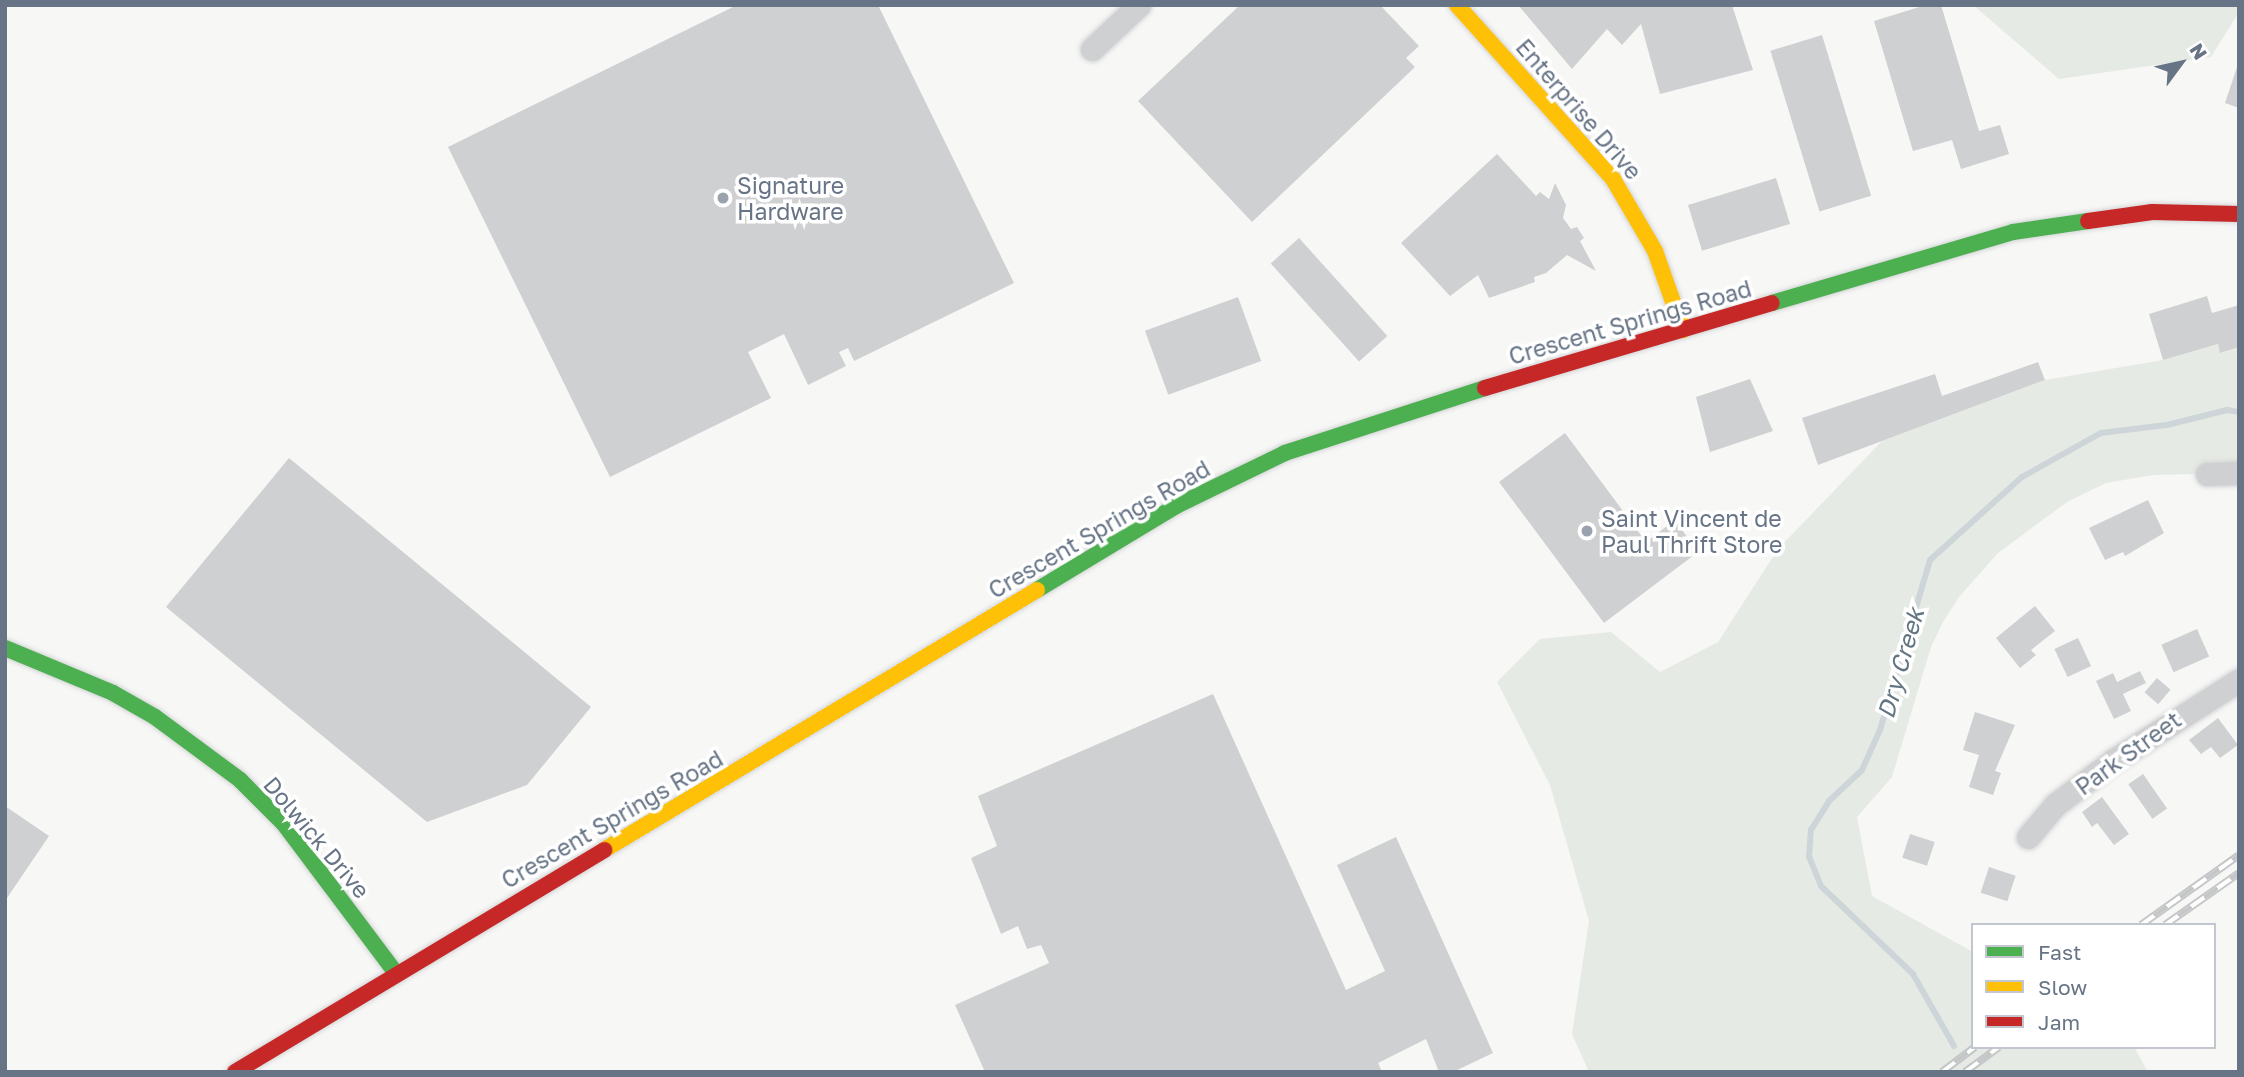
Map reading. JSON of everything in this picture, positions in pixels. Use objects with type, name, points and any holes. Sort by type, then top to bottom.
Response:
[{"type":"main road","name":"Enterprise Drive","points":[[1457,5],[1613,179],[1655,251],[1683,330]]},
{"type":"main road","name":"Crescent Springs Road","points":[[235,1072],[395,972],[797,737],[1176,506],[1285,453],[1351,428],[2023,230],[2152,212],[2239,214]]},
{"type":"main road","name":"Dolwick Drive","points":[[5,648],[145,711],[240,780],[310,856],[395,972]]},
{"type":"street","points":[[1092,49],[1139,5]]},
{"type":"street","points":[[2207,474],[2239,473]]},
{"type":"street","name":"Park Street","points":[[2028,837],[2055,806],[2114,760],[2239,680]]},
{"type":"shaded area","points":[[1973,5],[2239,5],[2239,12],[2211,57],[2059,79]]},
{"type":"shaded area","points":[[2218,344],[2221,353],[2239,347],[2239,473],[2153,475],[2106,483],[2067,502],[1998,553],[1959,597],[1943,622],[1931,647],[1892,777],[1857,817],[1872,896],[1971,951],[1971,1049],[2135,1049],[2148,1072],[1589,1072],[1572,1034],[1589,921],[1550,785],[1497,682],[1540,639],[1611,632],[1660,672],[1718,642],[1778,549],[1882,441],[2045,380],[2163,360]]},
{"type":"building","name":"Signature Hardware","points":[[737,5],[878,5],[1014,283],[854,361],[848,348],[839,352],[846,366],[808,385],[784,334],[748,352],[771,398],[610,477],[448,147]]},
{"type":"building","points":[[1240,5],[1380,5],[1419,46],[1406,58],[1415,67],[1252,222],[1138,101]]},
{"type":"building","points":[[1518,5],[1732,5],[1753,70],[1660,94],[1641,24],[1622,45],[1607,29],[1572,69]]},
{"type":"building","points":[[1926,5],[1941,5],[1979,131],[2000,125],[2009,154],[1961,169],[1952,140],[1913,151],[1874,21]]},
{"type":"building","points":[[1822,35],[1871,196],[1819,211],[1770,51]]},
{"type":"building","points":[[2239,64],[2239,108],[2225,103]]},
{"type":"building","points":[[1497,154],[1536,196],[1540,192],[1549,199],[1555,183],[1566,205],[1563,218],[1571,229],[1577,227],[1584,238],[1580,241],[1596,271],[1567,255],[1546,273],[1534,277],[1535,282],[1489,298],[1478,275],[1450,296],[1401,243]]},
{"type":"building","points":[[1776,178],[1790,224],[1702,251],[1688,205]]},
{"type":"building","points":[[1299,238],[1387,336],[1359,362],[1271,263]]},
{"type":"building","points":[[2207,296],[2212,313],[2239,305],[2239,347],[2220,353],[2218,344],[2163,360],[2149,314]]},
{"type":"building","points":[[1238,297],[1261,361],[1168,395],[1145,331]]},
{"type":"building","points":[[2038,362],[2045,380],[1818,465],[1802,418],[1935,374],[1942,396]]},
{"type":"building","points":[[1750,379],[1773,431],[1710,452],[1696,397]]},
{"type":"building","name":"Saint Vincent de Paul Thrift Store","points":[[1565,433],[1646,542],[1675,520],[1698,552],[1604,623],[1499,482]]},
{"type":"building","points":[[289,458],[591,707],[527,785],[427,822],[166,607]]},
{"type":"building","points":[[2148,500],[2164,533],[2125,556],[2123,552],[2105,560],[2089,528]]},
{"type":"building","points":[[2035,606],[2055,631],[2031,650],[2036,655],[2020,668],[1996,638]]},
{"type":"building","points":[[2197,629],[2209,656],[2174,672],[2161,645]]},
{"type":"building","points":[[2078,638],[2091,666],[2068,677],[2054,649]]},
{"type":"building","points":[[2140,671],[2146,683],[2123,694],[2131,711],[2114,719],[2096,681],[2113,673],[2117,682]]},
{"type":"building","points":[[2157,678],[2171,690],[2158,704],[2145,692]]},
{"type":"building","points":[[1213,694],[1346,990],[1385,971],[1337,865],[1396,837],[1493,1053],[1453,1072],[1439,1072],[1426,1039],[1378,1063],[1382,1072],[985,1072],[955,1005],[1049,963],[1041,945],[1027,949],[1018,926],[1001,934],[971,858],[997,846],[978,796]]},
{"type":"building","points":[[1975,712],[2015,725],[1995,771],[2001,773],[1993,795],[1969,787],[1979,755],[1963,750]]},
{"type":"building","points":[[2218,718],[2238,745],[2220,758],[2211,747],[2201,754],[2189,740]]},
{"type":"building","points":[[2143,774],[2167,808],[2152,819],[2128,784]]},
{"type":"building","points":[[2102,797],[2129,834],[2114,845],[2097,823],[2092,827],[2082,812]]},
{"type":"building","points":[[5,806],[49,836],[5,901]]},
{"type":"building","points":[[1910,834],[1935,842],[1927,866],[1902,858]]},
{"type":"building","points":[[1989,867],[2016,876],[2007,901],[1981,893]]},
{"type":"waterway","name":"Dry Creek","points":[[1954,1046],[1913,974],[1821,886],[1809,857],[1811,830],[1829,801],[1862,770],[1880,730],[1930,560],[2022,477],[2101,433],[2167,425],[2227,410],[2239,412]]},
{"type":"railway","points":[[2144,923],[2239,855]]},
{"type":"railway","points":[[2168,923],[2239,873]]},
{"type":"railway","points":[[1942,1072],[1972,1049]]},
{"type":"railway","points":[[1965,1072],[1996,1049]]},
{"type":"traffic: fast","points":[[1772,303],[2013,232],[2088,221]]},
{"type":"traffic: fast","points":[[1037,590],[1176,506],[1285,453],[1485,388]]},
{"type":"traffic: fast","points":[[5,648],[113,693],[155,717],[240,780],[284,824],[395,972]]},
{"type":"traffic: slow","points":[[1457,5],[1613,179],[1655,251],[1683,330]]},
{"type":"traffic: slow","points":[[604,850],[1037,590]]},
{"type":"traffic: jam","points":[[2088,221],[2152,212],[2239,214]]},
{"type":"traffic: jam","points":[[1485,388],[1772,303]]},
{"type":"traffic: jam","points":[[235,1072],[604,850]]},
{"type":"place","name":"Signature Hardware","points":[[723,198]]},
{"type":"place","name":"Saint Vincent de Paul Thrift Store","points":[[1587,531]]}]
